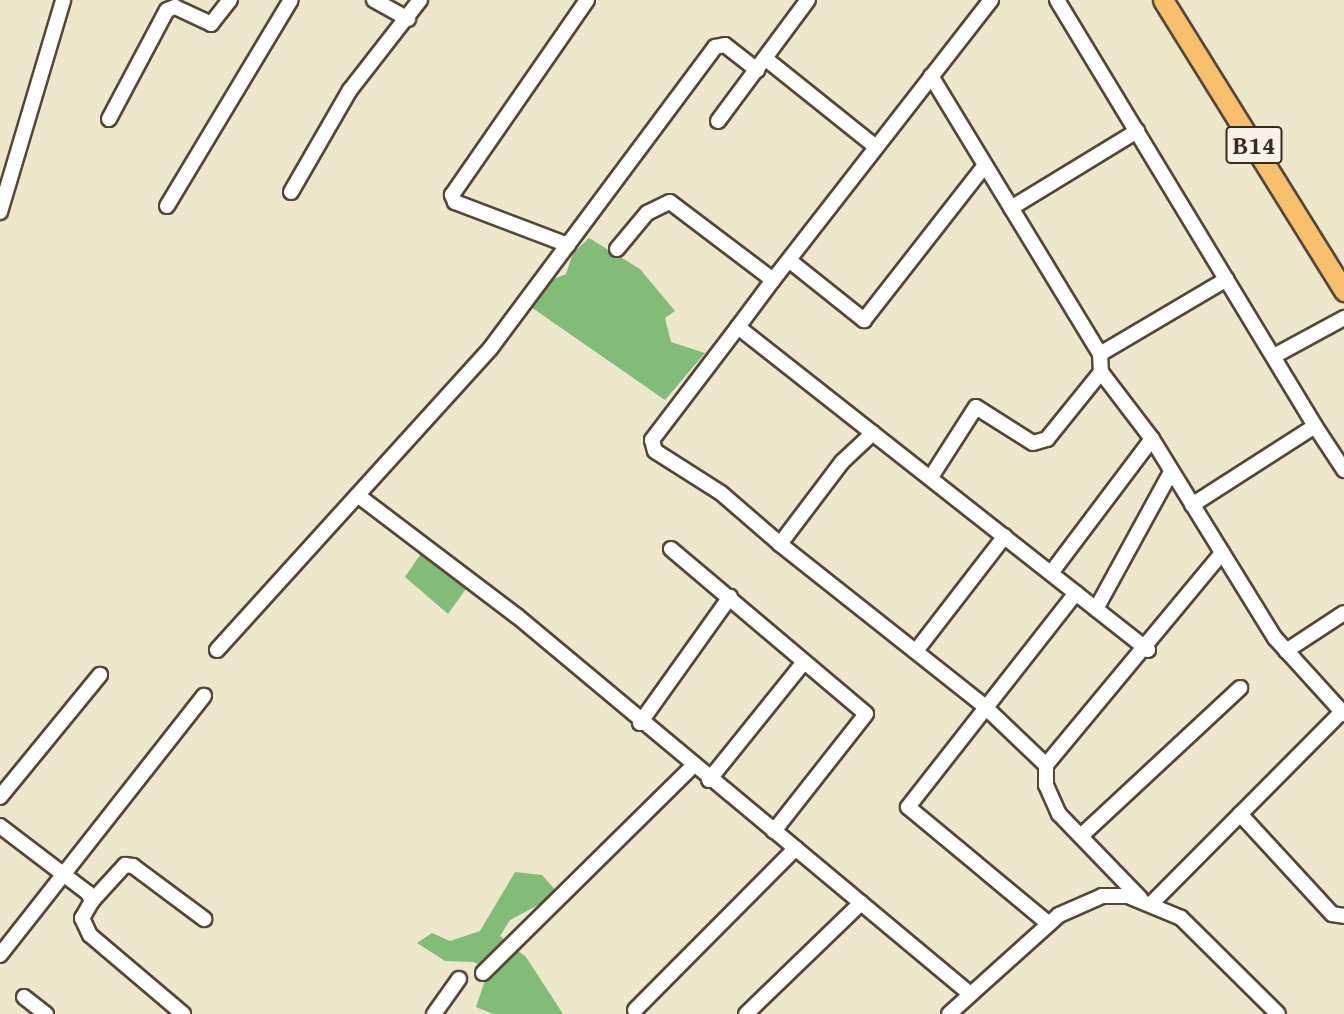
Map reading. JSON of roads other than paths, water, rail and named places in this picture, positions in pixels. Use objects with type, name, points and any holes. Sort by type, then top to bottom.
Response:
[{"type":"highway","name":"B14","points":[[1164,0],[1344,291]]},
{"type":"street","points":[[0,212],[63,0]]},
{"type":"street","points":[[109,119],[167,10],[174,6],[211,24],[230,0]]},
{"type":"street","points":[[167,206],[291,0]]},
{"type":"street","points":[[373,0],[408,19]]},
{"type":"street","points":[[291,192],[350,90],[408,19],[420,0]]},
{"type":"street","points":[[568,245],[455,202],[452,195],[587,0]]},
{"type":"street","points":[[718,121],[808,0]]},
{"type":"street","points":[[1057,0],[1344,470]]},
{"type":"street","points":[[981,3],[931,76],[652,440],[654,451],[721,494],[984,705],[1046,765],[1049,798],[1083,835],[1147,901],[1181,918],[1278,1014]]},
{"type":"street","points":[[217,650],[360,497],[410,433],[490,349],[718,43],[762,64],[876,147]]},
{"type":"street","points":[[931,76],[982,169],[1011,208],[1100,355],[1101,372],[1152,439],[1222,554],[1286,651],[1343,713],[1147,901],[1102,896],[1049,924],[949,1014]]},
{"type":"street","points":[[1011,208],[1137,131]]},
{"type":"street","points":[[790,261],[864,320],[982,169]]},
{"type":"street","points":[[617,248],[647,213],[670,202],[773,280]]},
{"type":"street","points":[[1100,355],[1227,279]]},
{"type":"street","points":[[1274,356],[1344,317]]},
{"type":"street","points":[[738,327],[1147,650]]},
{"type":"street","points":[[930,477],[976,407],[1033,443],[1047,439],[1101,372]]},
{"type":"street","points":[[1192,506],[1315,426]]},
{"type":"street","points":[[780,544],[842,462],[873,433]]},
{"type":"street","points":[[1051,573],[1152,439]]},
{"type":"street","points":[[1096,609],[1171,472]]},
{"type":"street","points":[[360,497],[517,616],[640,723],[796,848],[970,994]]},
{"type":"street","points":[[916,651],[1005,536]]},
{"type":"street","points":[[671,549],[866,716],[774,831]]},
{"type":"street","points":[[1046,765],[1147,650],[1222,554]]},
{"type":"street","points":[[1049,924],[908,808],[984,705],[1076,593]]},
{"type":"street","points":[[640,723],[730,597]]},
{"type":"street","points":[[1286,651],[1344,613]]},
{"type":"street","points":[[709,780],[804,662]]},
{"type":"street","points":[[0,797],[100,675]]},
{"type":"street","points":[[1083,835],[1240,688]]},
{"type":"street","points":[[0,955],[204,696]]},
{"type":"street","points":[[483,973],[693,766]]},
{"type":"street","points":[[1240,814],[1332,914],[1344,916]]},
{"type":"street","points":[[0,826],[92,901]]},
{"type":"street","points":[[635,1010],[796,848]]},
{"type":"street","points":[[180,1013],[90,935],[82,918],[92,901],[125,865],[133,866],[204,919]]},
{"type":"street","points":[[746,1014],[861,903]]},
{"type":"street","points":[[434,1014],[460,979]]},
{"type":"street","points":[[24,997],[46,1014]]}]
